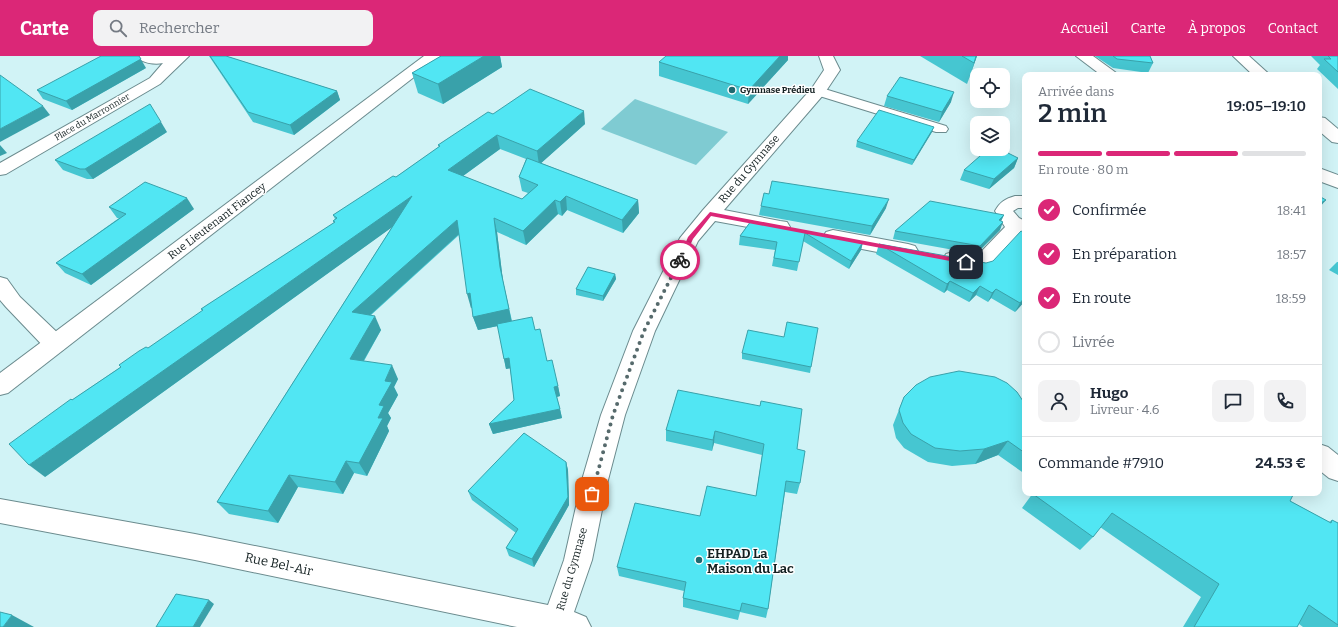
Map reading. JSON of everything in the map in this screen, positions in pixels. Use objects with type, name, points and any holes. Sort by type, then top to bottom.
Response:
[{"type":"street","name":"Place du Marronnier","points":[[143,56],[156,60],[180,57]]},
{"type":"street","name":"Rue Lieutenant Fiancey","points":[[0,386],[434,56]]},
{"type":"street","name":"Rue du Gymnase","points":[[564,625],[595,480],[613,415],[642,338],[690,238],[818,91],[832,70],[826,56]]},
{"type":"street","points":[[1083,56],[1107,72]]},
{"type":"street","points":[[1240,56],[1259,72]]},
{"type":"street","name":"Place du Marronnier","points":[[0,170],[155,81],[180,57]]},
{"type":"street","points":[[1322,125],[1338,138]]},
{"type":"street","points":[[1322,175],[1338,182]]},
{"type":"street","points":[[818,234],[981,264],[1021,227],[1008,219],[1004,211],[1008,204],[1017,201],[1022,202]]},
{"type":"street","points":[[710,214],[795,230]]},
{"type":"street","points":[[0,284],[13,302],[55,344]]},
{"type":"street","points":[[1322,457],[1338,470]]},
{"type":"street","name":"Rue Bel-Air","points":[[0,511],[195,547],[564,625]]},
{"type":"lane","points":[[818,91],[941,129]]},
{"type":"shaded area","points":[[635,99],[728,132],[696,165],[601,129]]},
{"type":"building","points":[[101,56],[139,56],[141,59],[66,101],[37,90]]},
{"type":"building","points":[[210,56],[226,56],[337,91],[290,125],[248,112]]},
{"type":"building","points":[[441,56],[484,56],[438,84],[412,73]]},
{"type":"building","points":[[666,56],[780,56],[749,90],[659,62]]},
{"type":"building","points":[[962,56],[976,56],[974,63]]},
{"type":"building","points":[[1113,56],[1150,56],[1153,63],[1117,59]]},
{"type":"building","points":[[1328,56],[1338,56],[1338,72],[1324,59],[1331,59]]},
{"type":"building","points":[[0,75],[43,106],[0,129]]},
{"type":"building","points":[[900,77],[954,92],[942,112],[887,96]]},
{"type":"building","points":[[530,89],[584,111],[537,151],[497,135],[448,170],[522,199],[538,185],[519,177],[527,158],[638,200],[622,220],[566,196],[560,202],[555,200],[523,231],[494,218],[500,267],[509,309],[473,317],[470,293],[467,294],[457,220],[352,312],[375,316],[350,359],[392,365],[385,381],[392,382],[379,405],[384,406],[378,418],[383,418],[359,463],[346,461],[335,482],[289,475],[268,511],[217,502],[412,196],[29,465],[9,444],[71,399],[72,400],[121,367],[119,365],[139,351],[146,347],[148,348],[203,310],[201,309],[335,222],[333,221],[337,218],[333,215],[393,176],[396,177],[440,146],[438,145],[488,112],[493,114]]},
{"type":"building","points":[[150,104],[161,122],[85,169],[80,169],[55,160]]},
{"type":"building","points":[[879,110],[934,127],[914,160],[857,141]]},
{"type":"building","points":[[1010,154],[1018,158],[994,179],[964,170],[980,156],[1010,156]]},
{"type":"building","points":[[772,181],[889,199],[872,226],[761,206],[764,193],[769,194]]},
{"type":"building","points":[[145,182],[187,198],[82,274],[56,263],[126,214],[109,207]]},
{"type":"building","points":[[930,201],[1004,215],[999,220],[1003,222],[980,246],[895,231]]},
{"type":"building","points":[[751,221],[863,242],[851,261],[805,233],[799,262],[774,258],[777,242],[740,236]]},
{"type":"building","points":[[1022,232],[1022,301],[1020,303],[996,289],[992,293],[980,286],[973,293],[950,281],[947,284],[879,244],[986,263],[993,261]]},
{"type":"building","points":[[588,267],[615,274],[603,296],[576,289]]},
{"type":"building","points":[[532,317],[535,330],[540,329],[547,361],[552,360],[558,386],[554,387],[560,409],[489,424],[514,400],[509,358],[504,359],[497,324]]},
{"type":"building","points":[[787,322],[818,328],[811,367],[742,353],[748,330],[784,337]]},
{"type":"building","points":[[959,371],[995,377],[1007,383],[1017,392],[1022,400],[1022,451],[1008,441],[984,449],[960,451],[935,448],[911,434],[903,423],[899,410],[904,397],[916,385],[930,377]]},
{"type":"building","points":[[678,390],[760,406],[761,401],[802,409],[797,449],[805,451],[800,483],[786,481],[768,609],[742,603],[740,611],[683,598],[686,582],[617,567],[635,503],[700,516],[707,486],[756,496],[764,444],[715,431],[713,440],[666,430]]},
{"type":"building","points":[[524,433],[566,462],[568,497],[532,559],[506,548],[518,529],[468,491]]},
{"type":"building","points":[[1036,496],[1292,496],[1290,501],[1331,523],[1332,520],[1338,523],[1338,625],[1309,605],[1297,627],[1194,627],[1219,584],[1112,513],[1093,537]]},
{"type":"building","points":[[176,594],[209,600],[193,627],[156,627]]},
{"type":"building","points":[[0,612],[12,615],[3,627],[0,627]]},
{"type":"way so far","points":[[592,494],[613,415],[644,331],[680,260]]},
{"type":"place","name":"Gymnase Prédieu","points":[[732,90]]},
{"type":"place","name":"EHPAD La Maison du Lac","points":[[699,560]]},
{"type":"route","points":[[680,260],[690,238],[710,214],[966,262]]}]
